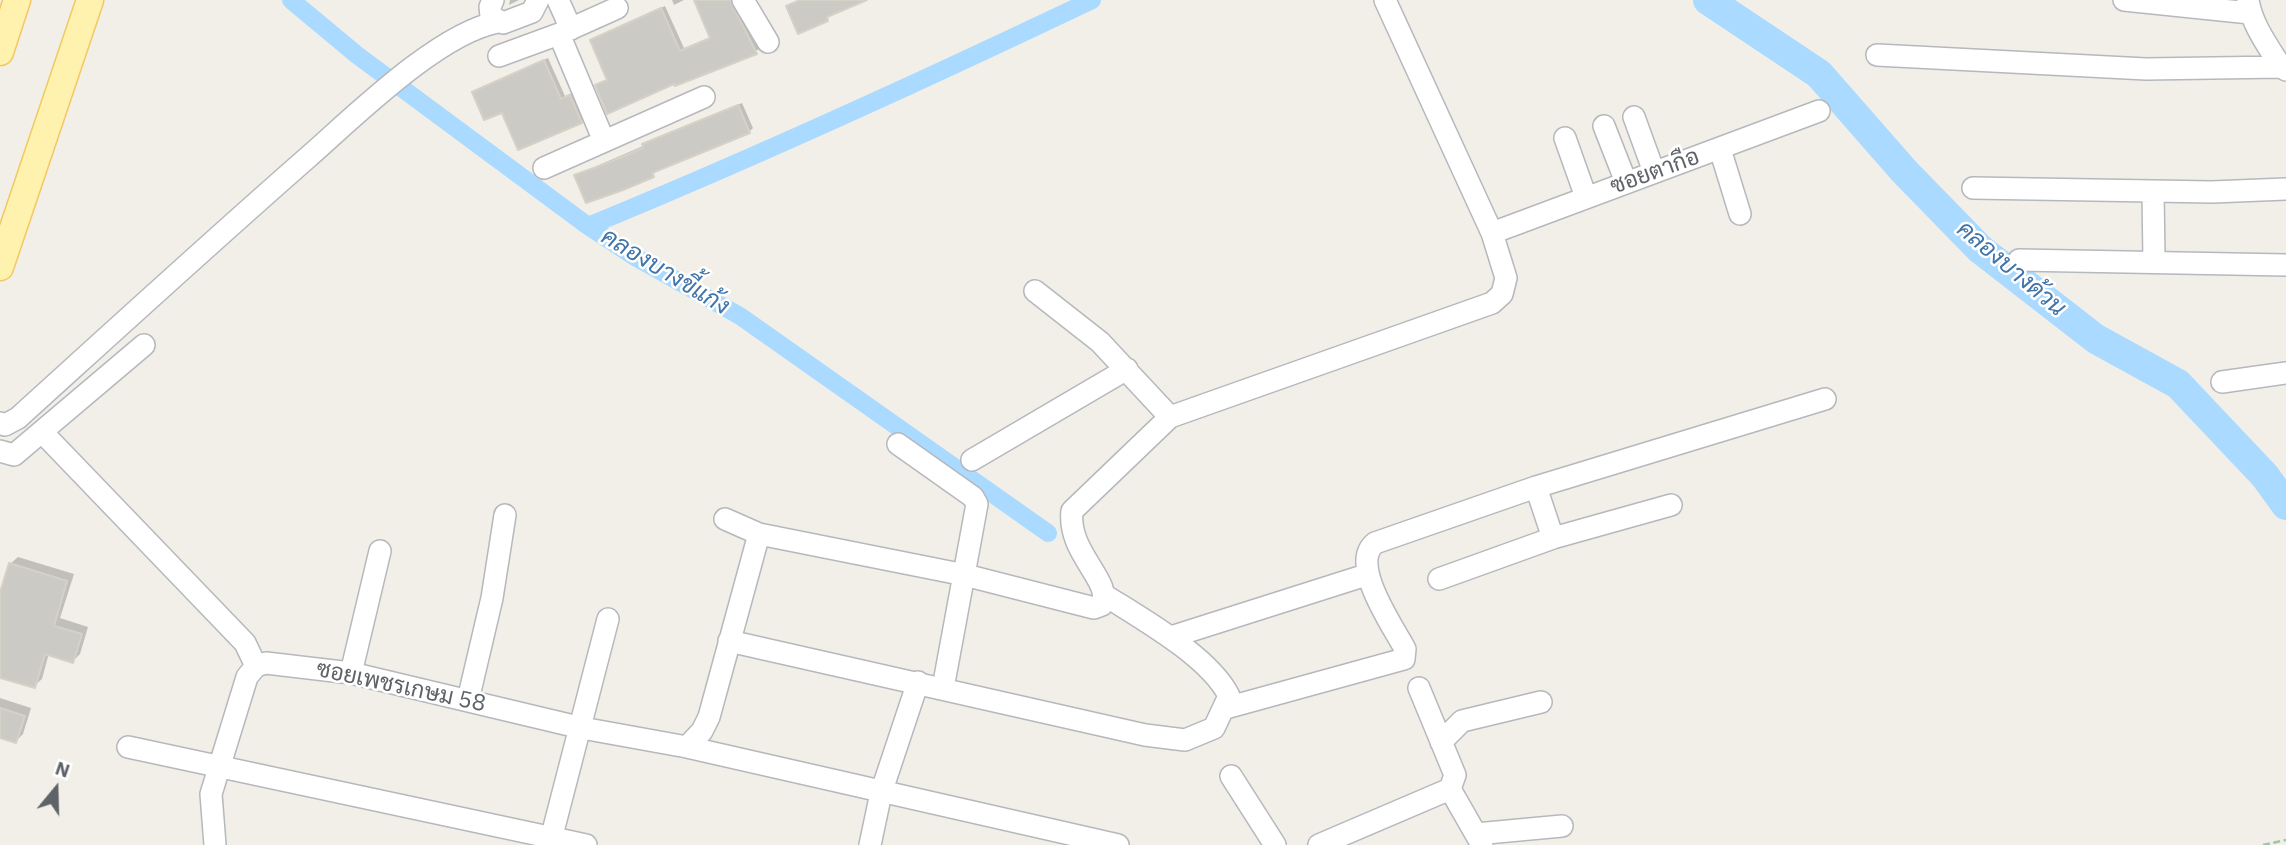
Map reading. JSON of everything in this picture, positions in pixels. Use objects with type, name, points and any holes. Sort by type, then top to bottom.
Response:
[{"type":"main road","points":[[0,52],[17,0]]},
{"type":"main road","points":[[0,267],[90,0]]},
{"type":"street","points":[[0,424],[5,425],[18,418],[361,111],[429,57],[490,14],[508,23],[532,12],[538,0]]},
{"type":"street","points":[[558,0],[565,32],[604,141]]},
{"type":"street","points":[[725,519],[759,534],[965,575],[1094,608],[1102,605],[1106,596],[1104,586],[1082,559],[1070,527],[1072,511],[1170,417],[1492,303],[1502,294],[1506,278],[1492,233],[1385,0]]},
{"type":"street","points":[[1877,55],[2146,69],[2284,69],[2249,7],[2124,0]]},
{"type":"street","points":[[750,2],[768,42]]},
{"type":"street","points":[[499,56],[565,32],[617,8]]},
{"type":"street","points":[[544,168],[704,97]]},
{"type":"street","name":"ซอยตากือ","points":[[1492,233],[1819,111]]},
{"type":"street","points":[[1634,117],[1654,172]]},
{"type":"street","points":[[1604,126],[1626,182]]},
{"type":"street","points":[[1565,138],[1586,197]]},
{"type":"street","points":[[1720,149],[1740,214]]},
{"type":"street","points":[[1973,188],[2153,191],[2286,189]]},
{"type":"street","points":[[2153,191],[2154,260]]},
{"type":"street","points":[[2019,260],[2154,260],[2286,265]]},
{"type":"street","points":[[1035,291],[1100,342],[1170,417]]},
{"type":"street","points":[[0,451],[14,456],[144,345]]},
{"type":"street","points":[[972,460],[1127,369]]},
{"type":"street","points":[[2222,382],[2286,373]]},
{"type":"street","points":[[1226,708],[1404,659],[1405,649],[1366,575],[1369,551],[1375,543],[1536,486],[1825,399]]},
{"type":"street","points":[[43,432],[245,643],[256,666],[247,677],[211,794],[215,845]]},
{"type":"street","points":[[898,444],[973,497],[977,504],[943,688]]},
{"type":"street","points":[[1536,486],[1553,538]]},
{"type":"street","points":[[1440,579],[1553,538],[1671,505]]},
{"type":"street","points":[[468,700],[492,598],[505,515]]},
{"type":"street","points":[[687,747],[702,731],[709,717],[759,534]]},
{"type":"street","points":[[351,673],[380,551]]},
{"type":"street","points":[[1171,637],[1366,575]]},
{"type":"street","points":[[729,641],[1145,735],[1185,740],[1214,729],[1226,708],[1229,696],[1224,685],[1171,637],[1106,596]]},
{"type":"street","points":[[551,839],[582,728],[608,619]]},
{"type":"street","name":"ซอยเพชรเกษม 58","points":[[256,666],[266,663],[351,673],[582,728],[687,747],[1118,845]]},
{"type":"street","points":[[870,845],[881,793],[918,682]]},
{"type":"street","points":[[1319,845],[1450,789],[1455,775],[1419,688]]},
{"type":"street","points":[[1441,742],[1462,720],[1541,702]]},
{"type":"street","points":[[128,747],[586,845]]},
{"type":"street","points":[[1231,776],[1275,845]]},
{"type":"street","points":[[1450,789],[1479,840],[1562,827]]},
{"type":"path","points":[[2263,845],[2286,840]]},
{"type":"building","points":[[694,0],[730,0],[757,54],[675,86],[674,84],[607,114],[595,85],[607,80],[590,40],[661,8],[680,51],[710,38]]},
{"type":"building","points":[[800,0],[867,0],[827,17],[828,21],[798,34],[786,6]]},
{"type":"building","points":[[544,60],[561,99],[570,95],[582,123],[518,150],[502,113],[484,120],[472,92]]},
{"type":"building","points":[[738,105],[750,133],[652,173],[654,177],[586,203],[574,175],[643,148],[642,144]]},
{"type":"building","points":[[9,563],[67,581],[54,626],[82,634],[73,663],[45,654],[35,688],[0,678],[0,592]]},
{"type":"building","points":[[0,708],[25,716],[16,743],[0,738]]},
{"type":"waterway","name":"คลองบางขี้แก้ง","points":[[291,0],[357,55],[588,226],[635,257],[740,316],[1048,533]]},
{"type":"waterway","points":[[588,226],[842,116],[1092,0]]},
{"type":"waterway","name":"คลองบางด้วน","points":[[1708,0],[1819,74],[1904,171],[1980,249],[2096,339],[2178,384],[2265,476],[2286,505]]}]
